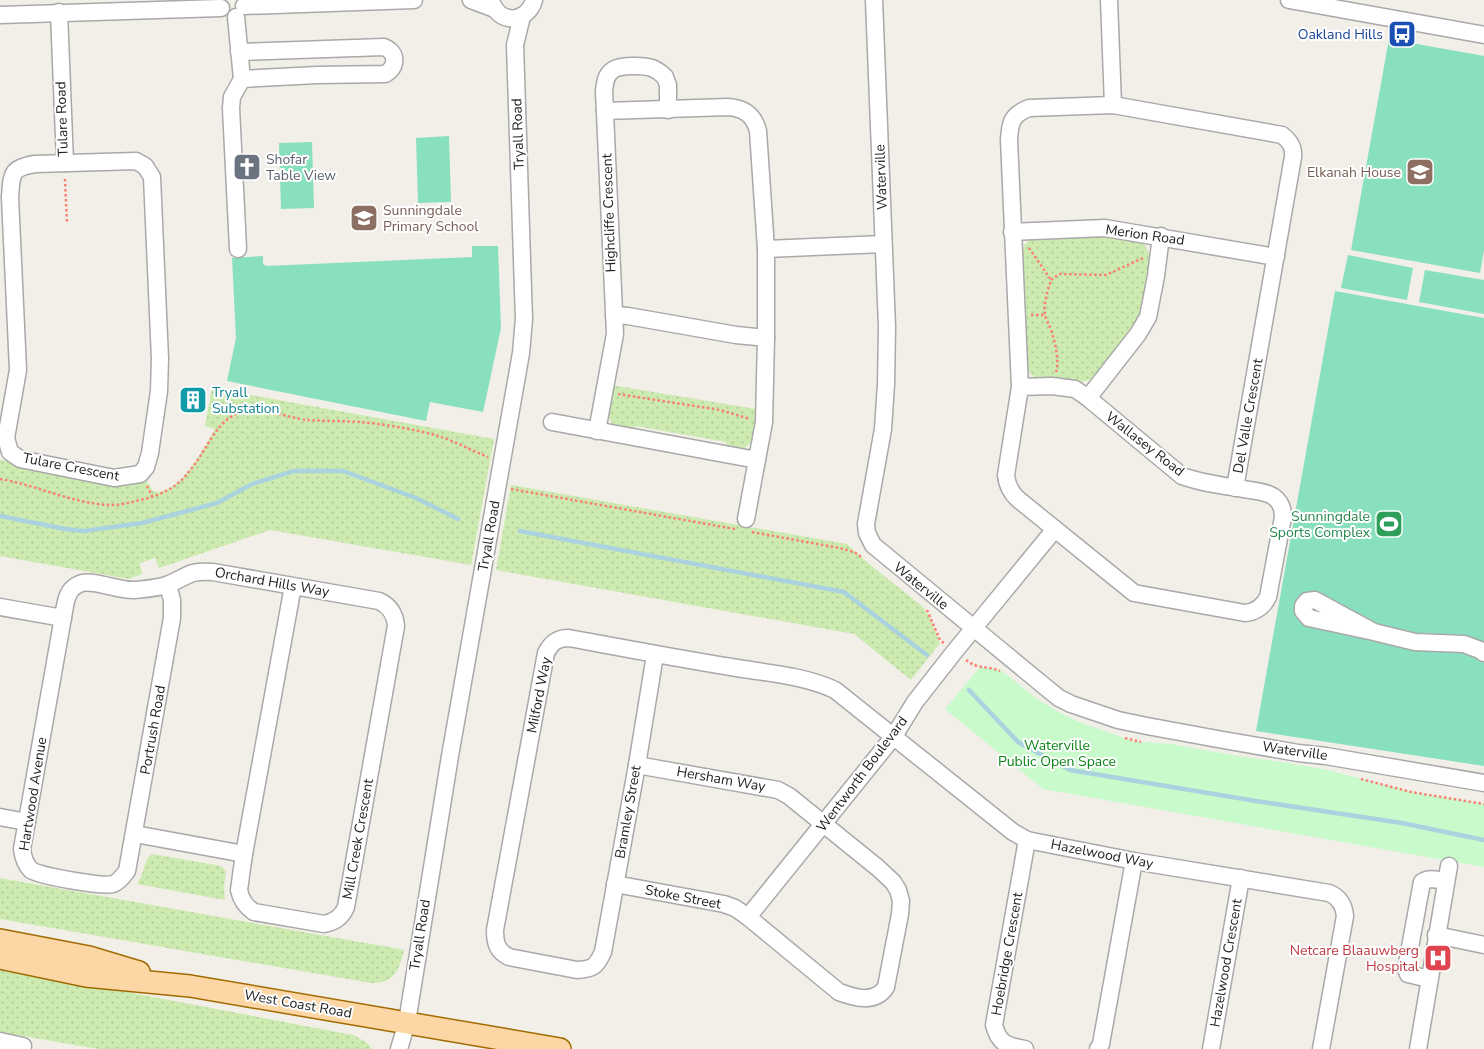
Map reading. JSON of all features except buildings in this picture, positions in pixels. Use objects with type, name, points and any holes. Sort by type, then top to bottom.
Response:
[{"type":"main road","name":"West Coast Road","points":[[0,940],[89,957],[190,986]]},
{"type":"main road","name":"West Coast Road","points":[[0,958],[86,976],[190,986],[560,1049]]},
{"type":"street","points":[[0,15],[222,4],[223,12],[231,17],[241,8],[414,0]]},
{"type":"street","points":[[471,0],[496,8],[512,18],[534,5]]},
{"type":"street","name":"Waterville","points":[[874,0],[887,327],[883,429],[866,524],[867,533],[872,545],[1059,698],[1071,704],[1118,720],[1222,740],[1484,783]]},
{"type":"street","points":[[1109,0],[1112,104]]},
{"type":"street","points":[[1289,0],[1369,7],[1484,35]]},
{"type":"street","name":"Tryall Road","points":[[515,45],[534,5]]},
{"type":"street","points":[[238,249],[231,108],[232,97],[242,79],[240,52],[241,8]]},
{"type":"street","name":"Tryall Road","points":[[399,1049],[407,1022],[450,756],[521,353],[524,319],[515,45],[496,8]]},
{"type":"street","name":"Tulare Road","points":[[6,260],[10,197],[12,179],[15,172],[22,166],[64,163],[59,12]]},
{"type":"street","points":[[240,52],[384,47],[390,50],[394,57],[391,70],[385,74],[242,79]]},
{"type":"street","name":"Highcliffe Crescent","points":[[597,431],[615,334],[604,92],[606,78],[613,70],[622,67],[642,66],[653,68],[665,77],[668,85],[668,110]]},
{"type":"street","name":"Del Valle Crescent","points":[[1112,104],[1277,134],[1286,138],[1292,146],[1293,157],[1235,488],[1268,494],[1279,502],[1283,512],[1268,597],[1262,606],[1252,612],[1245,613],[1134,593],[1014,496],[1007,480],[1006,475],[1020,387],[1017,231],[1009,140],[1010,127],[1014,117],[1029,108],[1112,104]]},
{"type":"street","points":[[605,112],[728,107],[737,108],[747,113],[756,122],[766,249],[764,422],[746,519]]},
{"type":"street","name":"Tulare Crescent","points":[[6,260],[18,370],[6,438],[10,452],[20,458],[114,478],[140,474],[146,466],[150,454],[160,391],[152,177],[145,166],[136,161],[64,163]]},
{"type":"street","name":"Merion Road","points":[[1017,231],[1105,228],[1276,257]]},
{"type":"street","points":[[1088,398],[1138,334],[1148,317],[1161,236]]},
{"type":"street","points":[[766,249],[884,244]]},
{"type":"street","points":[[614,315],[736,335],[766,338]]},
{"type":"street","name":"Wallasey Road","points":[[1020,387],[1052,386],[1075,389],[1182,476],[1196,481],[1235,488]]},
{"type":"street","points":[[552,422],[757,460]]},
{"type":"street","points":[[973,629],[1055,530]]},
{"type":"street","name":"Orchard Hills Way","points":[[63,618],[68,594],[82,583],[88,582],[134,590],[168,585],[199,571],[379,601],[390,608]]},
{"type":"street","name":"Portrush Road","points":[[124,875],[129,866],[135,834],[172,618],[172,600],[168,585]]},
{"type":"street","name":"Mill Creek Crescent","points":[[293,586],[239,890],[245,905],[254,912],[324,924],[335,921],[344,912],[396,626],[394,614],[390,608]]},
{"type":"street","points":[[0,607],[63,618]]},
{"type":"street","name":"Hartwood Avenue","points":[[63,618],[22,855],[28,867],[37,873],[106,885],[118,881],[124,875]]},
{"type":"street","name":"Wentworth Boulevard","points":[[748,917],[894,736],[915,702],[973,629]]},
{"type":"street","points":[[1374,632],[1415,642],[1464,644],[1484,653]]},
{"type":"street","name":"Milford Way","points":[[593,967],[577,970],[509,957],[500,951],[495,939],[495,930],[546,653],[554,642],[561,638],[569,638],[654,655],[800,679],[824,685],[835,690],[894,736]]},
{"type":"street","name":"Bramley Street","points":[[593,967],[603,952],[637,765],[654,655]]},
{"type":"street","name":"Hazelwood Way","points":[[894,736],[1013,832],[1027,840],[1134,861],[1334,895],[1341,902],[1345,916],[1321,1049]]},
{"type":"street","name":"Hersham Way","points":[[637,765],[778,790],[789,796],[878,868],[893,882],[898,890],[901,901],[888,982],[884,990],[877,996],[870,998],[858,998],[839,992],[748,917]]},
{"type":"street","points":[[0,817],[27,822]]},
{"type":"street","points":[[135,834],[244,854]]},
{"type":"street","name":"Hoebridge Crescent","points":[[1024,1049],[1010,1046],[1003,1042],[997,1035],[994,1025],[1027,840]]},
{"type":"street","points":[[1098,1049],[1101,1044],[1134,861]]},
{"type":"street","points":[[1418,1049],[1447,873],[1422,882],[1406,969],[1408,974],[1429,979]]},
{"type":"street","name":"Hazelwood Crescent","points":[[1211,1049],[1241,878]]},
{"type":"street","name":"Stoke Street","points":[[615,884],[724,904],[736,908],[748,917]]},
{"type":"street","points":[[1436,935],[1484,944]]},
{"type":"street","points":[[0,1042],[23,1046]]},
{"type":"path","points":[[64,163],[67,224]]},
{"type":"path","points":[[1017,231],[1051,280]]},
{"type":"path","points":[[1052,386],[1058,367],[1056,349],[1050,327],[1044,315],[1051,280],[1059,274],[1106,275],[1138,259],[1158,254]]},
{"type":"path","points":[[604,392],[720,410],[764,422]]},
{"type":"path","points":[[0,479],[88,502],[111,505],[132,503],[177,485],[198,460],[219,427],[232,416],[242,411],[268,411],[305,419],[361,422],[436,435],[491,458]]},
{"type":"green space","name":"Elkanah House","points":[[1389,39],[1484,56],[1484,250],[1480,273],[1351,250]]},
{"type":"green space","points":[[449,136],[451,202],[418,203],[416,138]]},
{"type":"green space","points":[[312,142],[314,208],[281,209],[279,143]]},
{"type":"green space","points":[[1112,234],[1139,240],[1144,243],[1149,253],[1139,320],[1090,380],[1080,382],[1067,379],[1039,379],[1034,377],[1027,370],[1022,249],[1033,238]]},
{"type":"green space","points":[[472,246],[498,246],[501,328],[483,412],[430,402],[426,421],[227,381],[236,338],[232,258],[263,256],[263,264],[266,266],[472,257]]},
{"type":"green space","points":[[1348,255],[1413,268],[1407,300],[1341,288]]},
{"type":"green space","points":[[1425,270],[1484,280],[1484,314],[1419,302]]},
{"type":"green space","name":"Sunningdale Sports Complex","points":[[1335,291],[1484,318],[1484,766],[1256,731]]},
{"type":"green space","points":[[611,385],[756,409],[754,433],[750,444],[740,449],[727,448],[726,442],[636,426],[633,432],[619,428],[612,423],[608,413]]},
{"type":"green space","points":[[212,388],[494,439],[471,565],[270,530],[159,568],[155,558],[140,563],[142,574],[129,579],[0,556],[0,460],[22,466],[128,484],[140,482],[145,478],[153,491],[163,491],[172,487],[190,469],[215,429],[205,426]]},
{"type":"green space","points":[[511,485],[847,544],[923,607],[931,620],[940,643],[911,680],[854,634],[496,570]]},
{"type":"green space","name":"Waterville Public Open Space","points":[[980,667],[1002,671],[1037,699],[1079,722],[1133,741],[1171,744],[1328,770],[1411,792],[1484,804],[1484,867],[1043,789],[945,709]]},
{"type":"green space","points":[[152,854],[221,866],[226,871],[225,900],[137,884],[149,856]]},
{"type":"green space","points":[[0,878],[404,950],[398,969],[391,978],[386,981],[371,983],[0,919]]},
{"type":"green space","points":[[0,968],[353,1035],[366,1042],[372,1049],[98,1049],[0,1032]]},
{"type":"waterway","points":[[0,516],[84,531],[142,523],[217,503],[252,484],[294,471],[343,471],[416,498],[458,519]]},
{"type":"waterway","points":[[520,531],[844,592],[927,655]]},
{"type":"waterway","points":[[969,690],[1018,742],[1070,770],[1402,823],[1484,840]]},
{"type":"place","name":"Oakland Hills","points":[[1402,34]]},
{"type":"place","name":"Shofar Table View","points":[[247,167]]},
{"type":"place","name":"Elkanah House","points":[[1420,172]]},
{"type":"place","name":"Sunningdale Primary School","points":[[364,218]]},
{"type":"place","name":"Tryall Substation","points":[[193,400]]},
{"type":"place","name":"Sunningdale Sports Complex","points":[[1389,524]]},
{"type":"place","name":"Netcare Blaauwberg Hospital","points":[[1438,958]]}]
